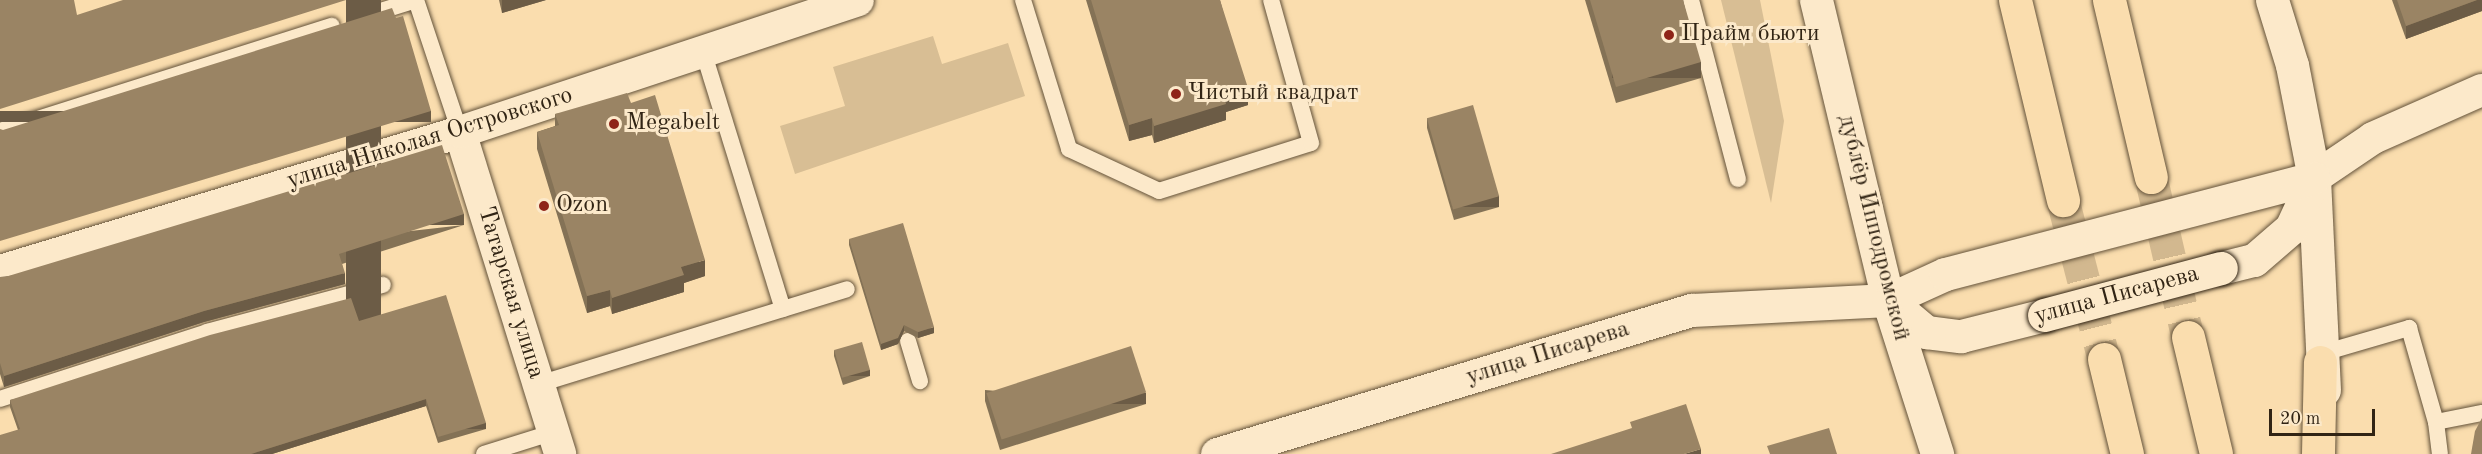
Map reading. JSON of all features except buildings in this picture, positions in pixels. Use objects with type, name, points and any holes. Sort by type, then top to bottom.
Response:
[{"type":"highway","points":[[2015,0],[2063,200]]},
{"type":"highway","points":[[2109,0],[2151,177]]},
{"type":"highway","points":[[2188,337],[2216,454]]},
{"type":"highway","points":[[2318,454],[2321,358]]},
{"type":"highway","points":[[2104,359],[2127,454]]},
{"type":"main road","name":"дублёр Ипподромской","points":[[1816,0],[1888,300],[1937,454]]},
{"type":"main road","points":[[2272,0],[2292,65],[2314,178],[2321,358],[2334,454]]},
{"type":"main road","name":"улица Писарева","points":[[1217,454],[1692,310],[1888,300],[1945,274],[2314,178]]},
{"type":"main road","name":"улица Писарева","points":[[1888,300],[1926,332],[1961,336],[2254,260],[2291,228],[2314,178]]},
{"type":"street","name":"улица Николая Островского","points":[[0,271],[460,132],[858,0]]},
{"type":"street","name":"улица Писарева","points":[[2314,178],[2373,138],[2482,90]]},
{"type":"street","name":"Татарская улица","points":[[460,132],[557,443]]},
{"type":"lane","points":[[0,131],[416,0],[460,132]]},
{"type":"lane","points":[[1023,0],[1069,149],[1159,191],[1311,143],[1271,0]]},
{"type":"lane","points":[[1691,0],[1738,179]]},
{"type":"lane","points":[[703,51],[783,309]]},
{"type":"lane","points":[[0,399],[207,332],[383,285]]},
{"type":"lane","points":[[539,384],[847,289]]},
{"type":"lane","points":[[2321,358],[2409,328],[2436,422],[2440,454]]},
{"type":"lane","points":[[908,341],[920,381]]},
{"type":"lane","points":[[2436,422],[2482,413]]},
{"type":"lane","points":[[484,454],[557,443]]},
{"type":"shaded area","points":[[1721,0],[1760,0],[1784,121],[1771,203]]},
{"type":"shaded area","points":[[933,36],[942,64],[1008,43],[1025,96],[795,174],[780,126],[845,106],[833,67]]},
{"type":"tunnel","points":[[2151,177],[2188,337]]},
{"type":"tunnel","points":[[2063,200],[2104,359]]},
{"type":"place","name":"Прайм бьюти","points":[[1669,35]]},
{"type":"place","name":"Чистый квадрат","points":[[1176,94]]},
{"type":"place","name":"Megabelt","points":[[614,124]]},
{"type":"place","name":"Ozon","points":[[544,206]]}]
